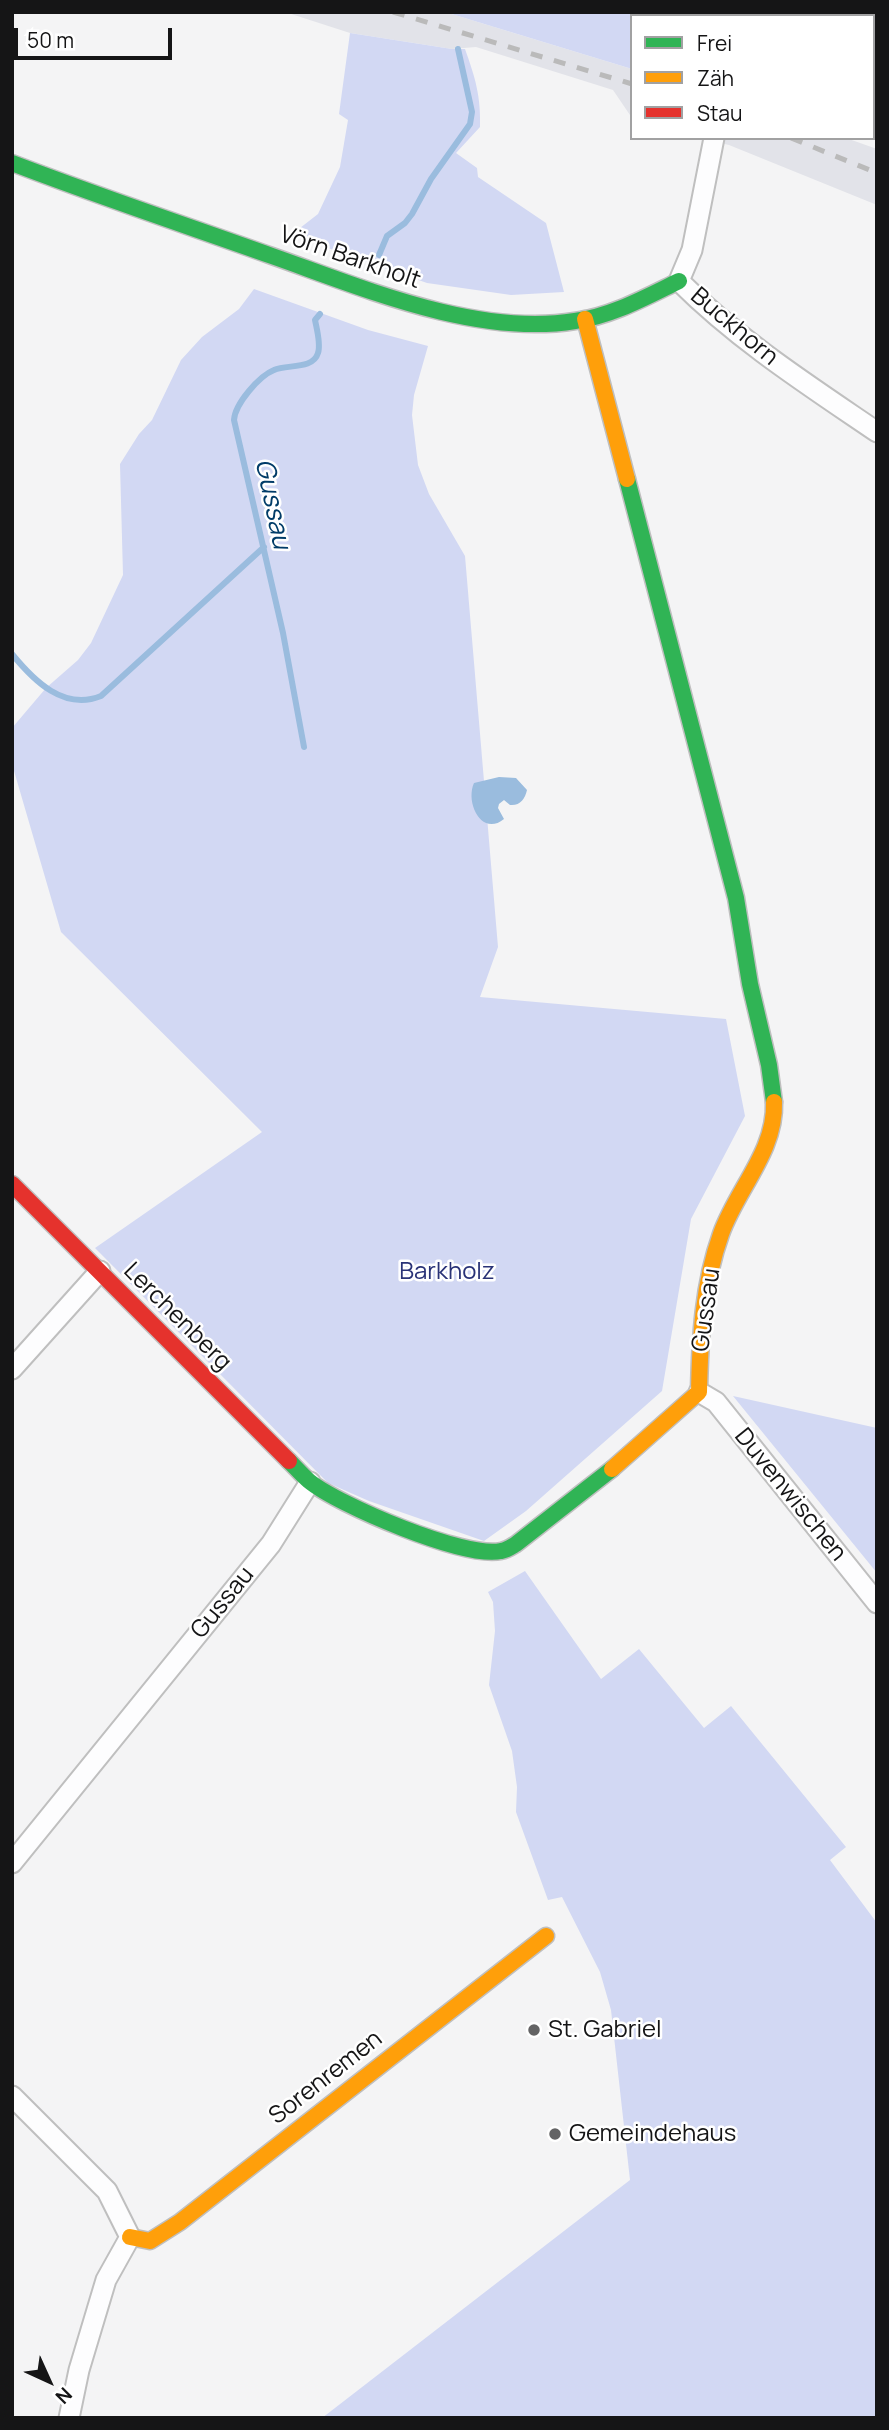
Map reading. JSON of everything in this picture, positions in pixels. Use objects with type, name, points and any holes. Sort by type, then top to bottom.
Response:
[{"type":"street","name":"Buckhorn","points":[[714,140],[692,250],[679,281],[709,310],[768,357],[877,432]]},
{"type":"street","name":"Vörn Barkholt","points":[[12,163],[374,292],[439,312],[486,320],[561,323],[626,306],[679,281]]},
{"type":"street","name":"Gussau","points":[[584,319],[736,898],[747,971],[772,1094],[774,1116],[768,1140],[729,1214],[709,1272],[699,1342],[699,1392]]},
{"type":"street","name":"Lerchenberg","points":[[12,1184],[310,1482]]},
{"type":"street","points":[[12,1369],[100,1271]]},
{"type":"street","points":[[310,1482],[353,1506],[468,1551],[502,1552],[563,1510],[699,1392]]},
{"type":"street","name":"Duvenwischen","points":[[699,1392],[716,1402],[877,1603]]},
{"type":"street","name":"Gussau","points":[[12,1863],[271,1544],[310,1482]]},
{"type":"street","name":"Sorenremen","points":[[130,2237],[150,2241],[180,2221],[546,1936]]},
{"type":"street","points":[[12,2096],[107,2191],[130,2237],[106,2280],[79,2370],[69,2418]]},
{"type":"shaded area","points":[[285,12],[445,12],[630,68],[630,115],[613,90],[476,47],[452,49],[350,33]]},
{"type":"shaded area","points":[[707,140],[852,140],[877,149],[877,205],[729,145]]},
{"type":"shaded area","points":[[499,777],[516,778],[527,790],[519,803],[510,805],[504,800],[499,804],[498,808],[504,819],[489,824],[477,815],[472,791],[474,783]]},
{"type":"green space","points":[[445,12],[691,12],[630,14],[630,68]]},
{"type":"green space","points":[[350,33],[465,49],[477,87],[480,127],[456,153],[477,168],[478,177],[546,223],[564,292],[511,295],[427,283],[291,235],[318,214],[340,167],[348,120],[339,114]]},
{"type":"green space","name":"Barkholz","points":[[254,289],[368,330],[428,346],[414,395],[412,415],[418,465],[429,494],[465,556],[498,947],[480,997],[726,1019],[745,1116],[691,1219],[662,1391],[526,1511],[484,1541],[369,1501],[328,1483],[95,1248],[262,1132],[61,932],[12,764],[12,728],[46,688],[78,660],[91,643],[123,575],[120,464],[139,434],[152,420],[181,360],[202,337],[239,309]]},
{"type":"green space","points":[[733,1396],[877,1428],[877,1573]]},
{"type":"green space","points":[[525,1571],[601,1679],[639,1649],[704,1728],[731,1706],[846,1847],[830,1860],[877,1923],[877,2418],[322,2418],[630,2180],[611,2010],[600,1972],[562,1897],[548,1900],[516,1812],[517,1787],[512,1751],[489,1685],[495,1631],[493,1602],[488,1592]]},
{"type":"waterway","name":"Gussau","points":[[379,255],[387,236],[405,223],[412,214],[431,179],[470,124],[472,112],[458,49]]},
{"type":"waterway","name":"Gussau","points":[[304,747],[283,633],[234,420],[243,399],[268,373],[279,368],[305,364],[315,358],[319,345],[315,320],[320,314]]},
{"type":"waterway","points":[[12,654],[30,674],[51,691],[75,700],[101,696],[264,547]]},
{"type":"railway","points":[[393,12],[630,83]]},
{"type":"railway","points":[[796,140],[877,173]]},
{"type":"traffic: fast","points":[[12,163],[382,295],[460,316],[538,324],[589,319],[679,281]]},
{"type":"traffic: fast","points":[[627,479],[736,898],[774,1102]]},
{"type":"traffic: fast","points":[[289,1461],[309,1481],[324,1491],[373,1516],[432,1539],[484,1551],[503,1551],[516,1544],[612,1469]]},
{"type":"traffic: slow","points":[[585,319],[627,479]]},
{"type":"traffic: slow","points":[[612,1469],[699,1392],[700,1352],[710,1272],[728,1217],[769,1137],[774,1102]]},
{"type":"traffic: slow","points":[[130,2237],[150,2241],[180,2222],[546,1936]]},
{"type":"traffic: jam","points":[[12,1184],[289,1461]]},
{"type":"place","name":"St. Gabriel","points":[[534,2030]]},
{"type":"place","name":"Gemeindehaus","points":[[555,2134]]}]
